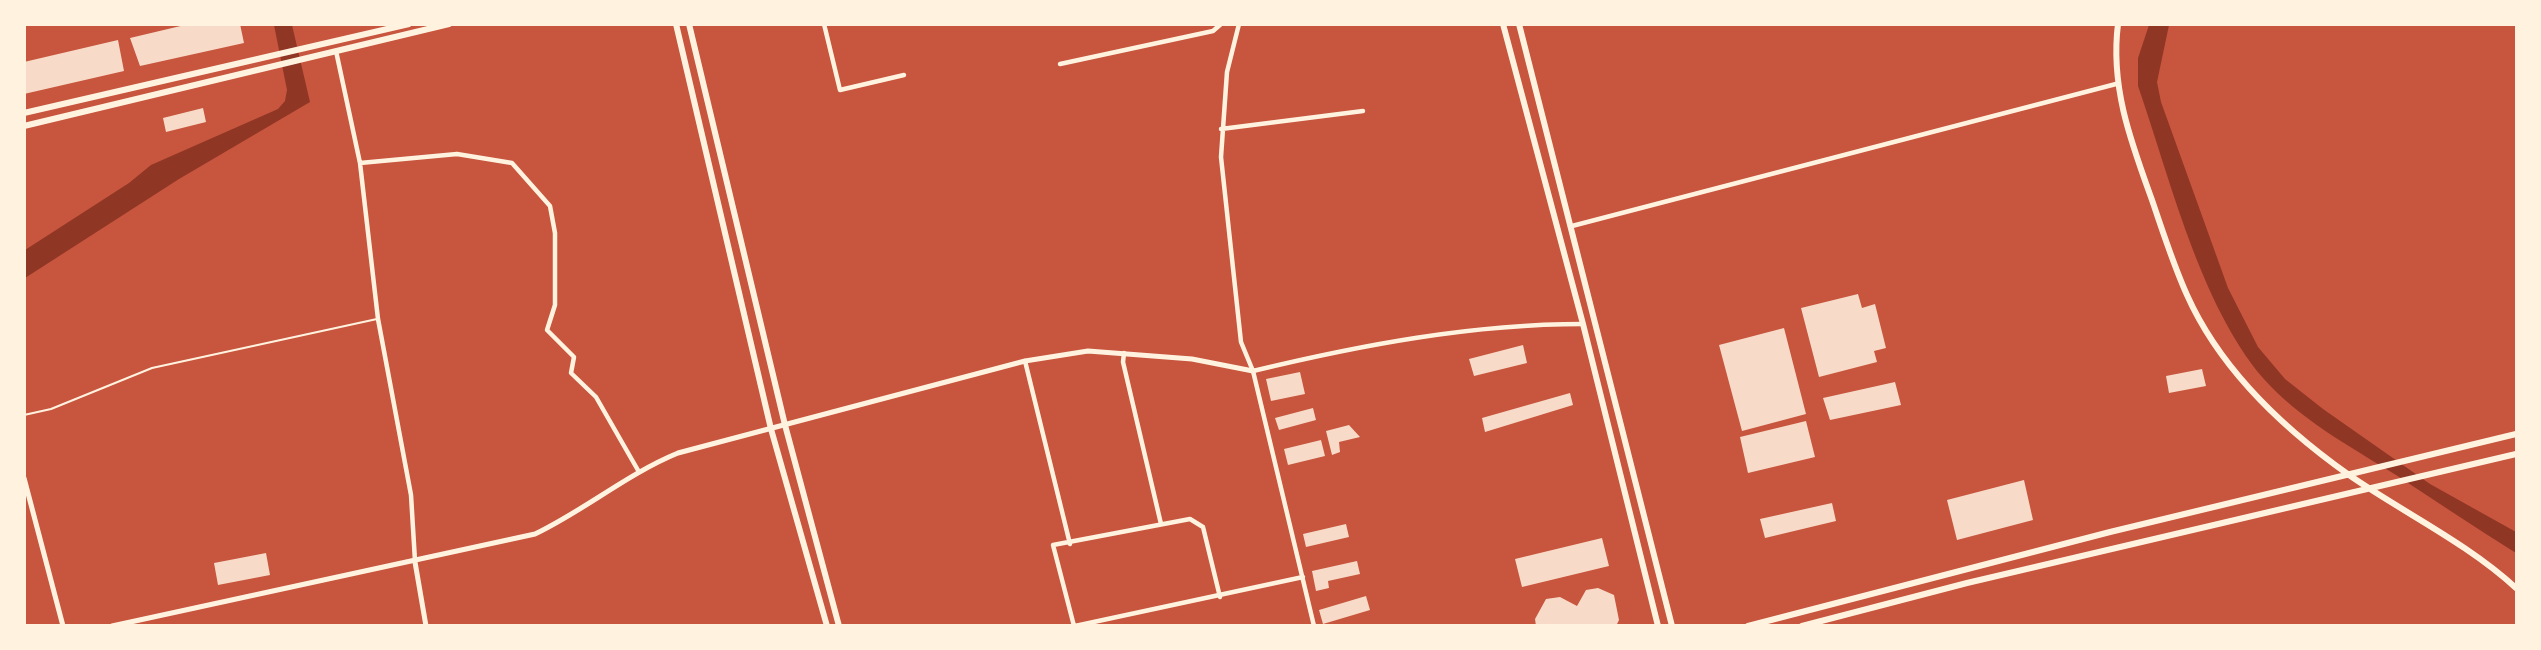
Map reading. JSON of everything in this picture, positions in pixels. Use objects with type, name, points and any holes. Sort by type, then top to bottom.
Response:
[{"type":"main road","points":[[24,113],[409,24]]},
{"type":"main road","points":[[24,126],[449,24]]},
{"type":"main road","points":[[676,24],[771,429],[827,625]]},
{"type":"main road","points":[[689,24],[785,425],[839,625]]},
{"type":"main road","points":[[1503,24],[1583,324],[1658,625]]},
{"type":"main road","points":[[2118,24],[2116,83],[2142,174],[2188,297],[2214,342],[2238,376],[2275,415],[2347,474],[2503,576],[2516,588]]},
{"type":"main road","points":[[1519,25],[1672,625]]},
{"type":"main road","points":[[1748,625],[2376,466],[2516,434]]},
{"type":"main road","points":[[1802,625],[2369,487],[2516,454]]},
{"type":"street","points":[[824,24],[840,90],[904,75]]},
{"type":"street","points":[[1060,64],[1213,31],[1221,24]]},
{"type":"street","points":[[1240,24],[1227,72],[1221,157],[1241,342],[1253,371],[1314,625]]},
{"type":"street","points":[[335,51],[360,163],[379,319],[411,495],[415,562],[426,625]]},
{"type":"street","points":[[1572,226],[2116,83]]},
{"type":"street","points":[[1221,129],[1363,111]]},
{"type":"street","points":[[360,163],[457,154],[490,157],[512,163],[530,182],[550,206],[555,233],[555,305],[547,330],[574,357],[571,373],[596,397],[639,472]]},
{"type":"street","points":[[112,625],[536,534],[563,521],[639,472],[678,453],[1025,361],[1088,351],[1192,359],[1253,371],[1448,333],[1524,324],[1583,324]]},
{"type":"street","points":[[1124,353],[1123,362],[1161,524]]},
{"type":"street","points":[[1025,361],[1070,544]]},
{"type":"street","points":[[24,478],[63,625]]},
{"type":"street","points":[[1220,597],[1203,527],[1190,520],[1053,545],[1075,625],[1220,597],[1303,577]]},
{"type":"lane","points":[[24,415],[51,409],[152,368],[379,319]]},
{"type":"shaded area","points":[[274,25],[292,25],[310,102],[179,179],[25,278],[25,250],[129,183],[151,165],[278,109],[285,101],[287,90]]},
{"type":"shaded area","points":[[2149,25],[2169,25],[2157,82],[2161,102],[2228,288],[2258,347],[2285,379],[2323,409],[2430,484],[2516,532],[2516,553],[2309,419],[2277,393],[2241,348],[2221,314],[2189,239],[2138,86],[2138,58]]},
{"type":"building","points":[[189,24],[240,24],[244,43],[140,66],[130,38]]},
{"type":"building","points":[[118,40],[124,71],[24,94],[24,62]]},
{"type":"building","points":[[203,108],[206,122],[166,132],[163,118]]},
{"type":"building","points":[[1858,294],[1862,308],[1875,304],[1886,348],[1874,351],[1877,362],[1819,377],[1801,308]]},
{"type":"building","points":[[1784,328],[1806,414],[1742,431],[1719,345]]},
{"type":"building","points":[[1523,345],[1527,363],[1474,376],[1469,359]]},
{"type":"building","points":[[2202,369],[2206,386],[2169,393],[2166,376]]},
{"type":"building","points":[[1300,372],[1305,394],[1271,401],[1266,379]]},
{"type":"building","points":[[1895,382],[1901,405],[1830,420],[1823,398]]},
{"type":"building","points":[[1570,393],[1573,405],[1485,432],[1482,418]]},
{"type":"building","points":[[1313,408],[1316,420],[1279,430],[1275,418]]},
{"type":"building","points":[[1806,421],[1815,457],[1748,473],[1740,437]]},
{"type":"building","points":[[1349,425],[1360,437],[1339,442],[1340,452],[1332,455],[1326,431]]},
{"type":"building","points":[[1321,440],[1325,456],[1288,465],[1284,449]]},
{"type":"building","points":[[2024,480],[2033,520],[1957,540],[1947,500]]},
{"type":"building","points":[[1832,503],[1836,521],[1765,538],[1760,519]]},
{"type":"building","points":[[1346,524],[1349,537],[1306,547],[1303,534]]},
{"type":"building","points":[[1602,538],[1609,566],[1522,587],[1515,559]]},
{"type":"building","points":[[266,553],[270,575],[218,585],[214,563]]},
{"type":"building","points":[[1357,561],[1360,574],[1328,581],[1329,588],[1316,591],[1312,571]]},
{"type":"building","points":[[1598,588],[1614,595],[1619,620],[1616,626],[1536,626],[1535,619],[1546,599],[1560,597],[1577,606],[1586,590]]},
{"type":"building","points":[[1366,596],[1370,610],[1323,624],[1319,610]]}]
